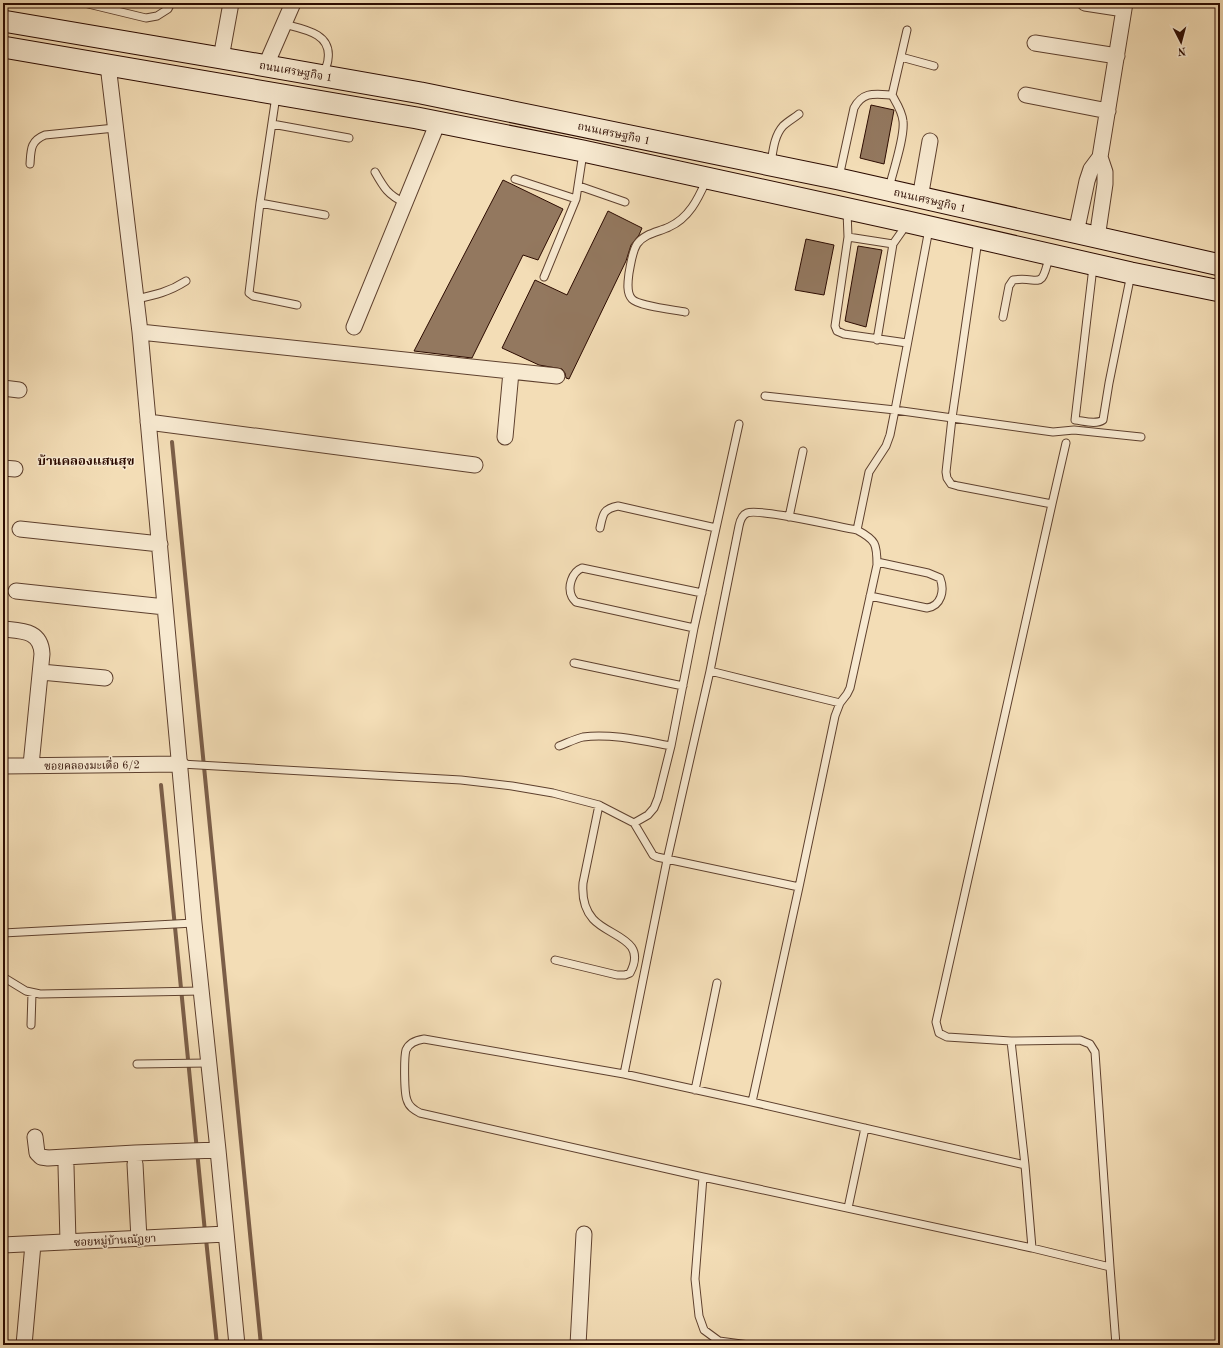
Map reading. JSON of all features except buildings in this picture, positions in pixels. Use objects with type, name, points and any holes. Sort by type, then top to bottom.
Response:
[{"type":"main road","name":"ถนนเศรษฐกิจ 1","points":[[3,21],[266,65],[421,94],[839,179],[1220,265]]},
{"type":"main road","points":[[3,48],[438,122],[583,151],[908,222],[1049,255],[1220,291]]},
{"type":"main road","points":[[417,118],[421,94]]},
{"type":"street","points":[[221,58],[231,3]]},
{"type":"street","points":[[266,65],[293,3]]},
{"type":"street","points":[[1076,233],[1087,181],[1091,169],[1100,157],[1124,6],[1085,3]]},
{"type":"street","points":[[1035,43],[1117,56]]},
{"type":"street","points":[[108,65],[140,332],[181,764],[194,923],[237,1345]]},
{"type":"street","points":[[1026,95],[1108,111]]},
{"type":"street","points":[[354,327],[438,122]]},
{"type":"street","points":[[920,198],[930,141]]},
{"type":"street","points":[[1097,238],[1105,184],[1105,172],[1100,157]]},
{"type":"street","points":[[140,332],[558,376]]},
{"type":"street","points":[[505,437],[511,372]]},
{"type":"street","points":[[3,388],[20,390]]},
{"type":"street","points":[[148,422],[475,466]]},
{"type":"street","points":[[20,529],[160,544]]},
{"type":"street","points":[[16,591],[165,607]]},
{"type":"street","points":[[3,629],[23,631],[36,636],[42,646],[41,672],[31,765]]},
{"type":"street","points":[[41,672],[105,678]]},
{"type":"street","name":"ซอยคลองมะเดื่อ 6/2","points":[[3,766],[181,764]]},
{"type":"street","points":[[35,1137],[37,1153],[41,1157],[48,1158],[218,1150]]},
{"type":"street","points":[[135,1164],[139,1239]]},
{"type":"street","points":[[66,1166],[68,1242]]},
{"type":"street","name":"ซอยหมู่บ้านณัฏยา","points":[[3,1245],[226,1234]]},
{"type":"street","points":[[578,1345],[584,1234]]},
{"type":"street","points":[[24,1345],[33,1244]]},
{"type":"lane","points":[[84,3],[146,18],[157,16],[168,9],[171,3]]},
{"type":"lane","points":[[284,24],[314,33],[324,40],[328,60],[322,76]]},
{"type":"lane","points":[[888,190],[903,131],[903,120],[900,109],[892,96],[907,30]]},
{"type":"lane","points":[[901,57],[934,66]]},
{"type":"lane","points":[[276,94],[260,203],[249,293],[253,296],[297,305]]},
{"type":"lane","points":[[839,179],[854,108],[858,100],[863,96],[874,94],[892,96]]},
{"type":"lane","points":[[771,166],[775,140],[779,132],[783,126],[799,114]]},
{"type":"lane","points":[[272,124],[349,138]]},
{"type":"lane","points":[[30,164],[33,143],[39,137],[45,135],[115,128]]},
{"type":"lane","points":[[544,277],[576,199],[583,151]]},
{"type":"lane","points":[[375,172],[385,190],[395,199],[405,203]]},
{"type":"lane","points":[[515,179],[576,199]]},
{"type":"lane","points":[[685,312],[639,304],[632,299],[628,290],[628,281],[632,254],[637,243],[644,237],[677,223],[691,210],[697,201],[707,179]]},
{"type":"lane","points":[[579,186],[625,202]]},
{"type":"lane","points":[[260,203],[326,215]]},
{"type":"lane","points":[[847,209],[848,237],[834,326],[838,331],[844,334],[877,340],[907,343]]},
{"type":"lane","points":[[877,340],[893,244],[908,222]]},
{"type":"lane","points":[[858,530],[869,472],[886,446],[890,435],[930,227]]},
{"type":"lane","points":[[848,237],[893,244]]},
{"type":"lane","points":[[978,238],[952,418],[946,472],[947,478],[951,484],[1052,504]]},
{"type":"lane","points":[[1003,317],[1010,286],[1013,280],[1035,281],[1042,279],[1045,275],[1049,255]]},
{"type":"lane","points":[[1074,430],[1093,264]]},
{"type":"lane","points":[[1075,420],[1095,423],[1103,420],[1131,273]]},
{"type":"lane","points":[[136,300],[164,293],[186,281]]},
{"type":"lane","points":[[765,396],[895,410],[1053,432],[1074,430],[1142,437]]},
{"type":"lane","points":[[634,823],[654,808],[658,798],[671,746],[694,628],[739,424]]},
{"type":"lane","points":[[1066,443],[936,1022],[939,1033],[947,1037],[1011,1041],[1080,1040],[1090,1044],[1095,1052],[1116,1345]]},
{"type":"lane","points":[[789,517],[803,451]]},
{"type":"lane","points":[[600,528],[604,513],[609,508],[618,506],[716,528]]},
{"type":"lane","points":[[624,1074],[667,860],[710,671],[741,518],[746,513],[753,512],[858,530],[873,540],[877,562],[850,688],[848,694],[840,703],[834,716],[799,887],[752,1102]]},
{"type":"lane","points":[[870,596],[927,608],[937,604],[940,598],[942,583],[940,578],[928,573],[877,562]]},
{"type":"lane","points":[[694,628],[576,602],[571,597],[570,588],[574,572],[582,568],[702,593]]},
{"type":"lane","points":[[574,663],[683,686]]},
{"type":"lane","points":[[710,671],[840,703]]},
{"type":"lane","points":[[559,746],[583,738],[600,737],[626,738],[671,746]]},
{"type":"lane","points":[[181,764],[480,782],[554,792],[599,805],[634,823],[653,855],[667,860],[799,887]]},
{"type":"lane","points":[[555,960],[617,975],[630,973],[633,966],[634,956],[632,947],[626,940],[593,919],[586,908],[582,892],[599,805]]},
{"type":"lane","points":[[3,933],[194,923]]},
{"type":"lane","points":[[3,977],[26,991],[40,994],[201,991]]},
{"type":"lane","points":[[695,1090],[717,983]]},
{"type":"lane","points":[[31,1025],[32,993]]},
{"type":"lane","points":[[1025,1165],[624,1074],[424,1039],[417,1040],[406,1050],[405,1088],[407,1100],[412,1109],[420,1113],[703,1177],[1032,1248],[1110,1267]]},
{"type":"lane","points":[[1011,1041],[1025,1165],[1032,1248]]},
{"type":"lane","points":[[137,1064],[208,1063]]},
{"type":"lane","points":[[848,1208],[865,1128]]},
{"type":"lane","points":[[703,1177],[695,1279],[699,1316],[704,1330],[719,1341],[749,1345]]},
{"type":"waterway","points":[[172,442],[261,1345]]},
{"type":"waterway","points":[[161,785],[205,1232]]},
{"type":"waterway","points":[[206,1239],[217,1345]]},
{"type":"district","name":"บ้านคลองแสนสุข","points":[[86,460]]}]
